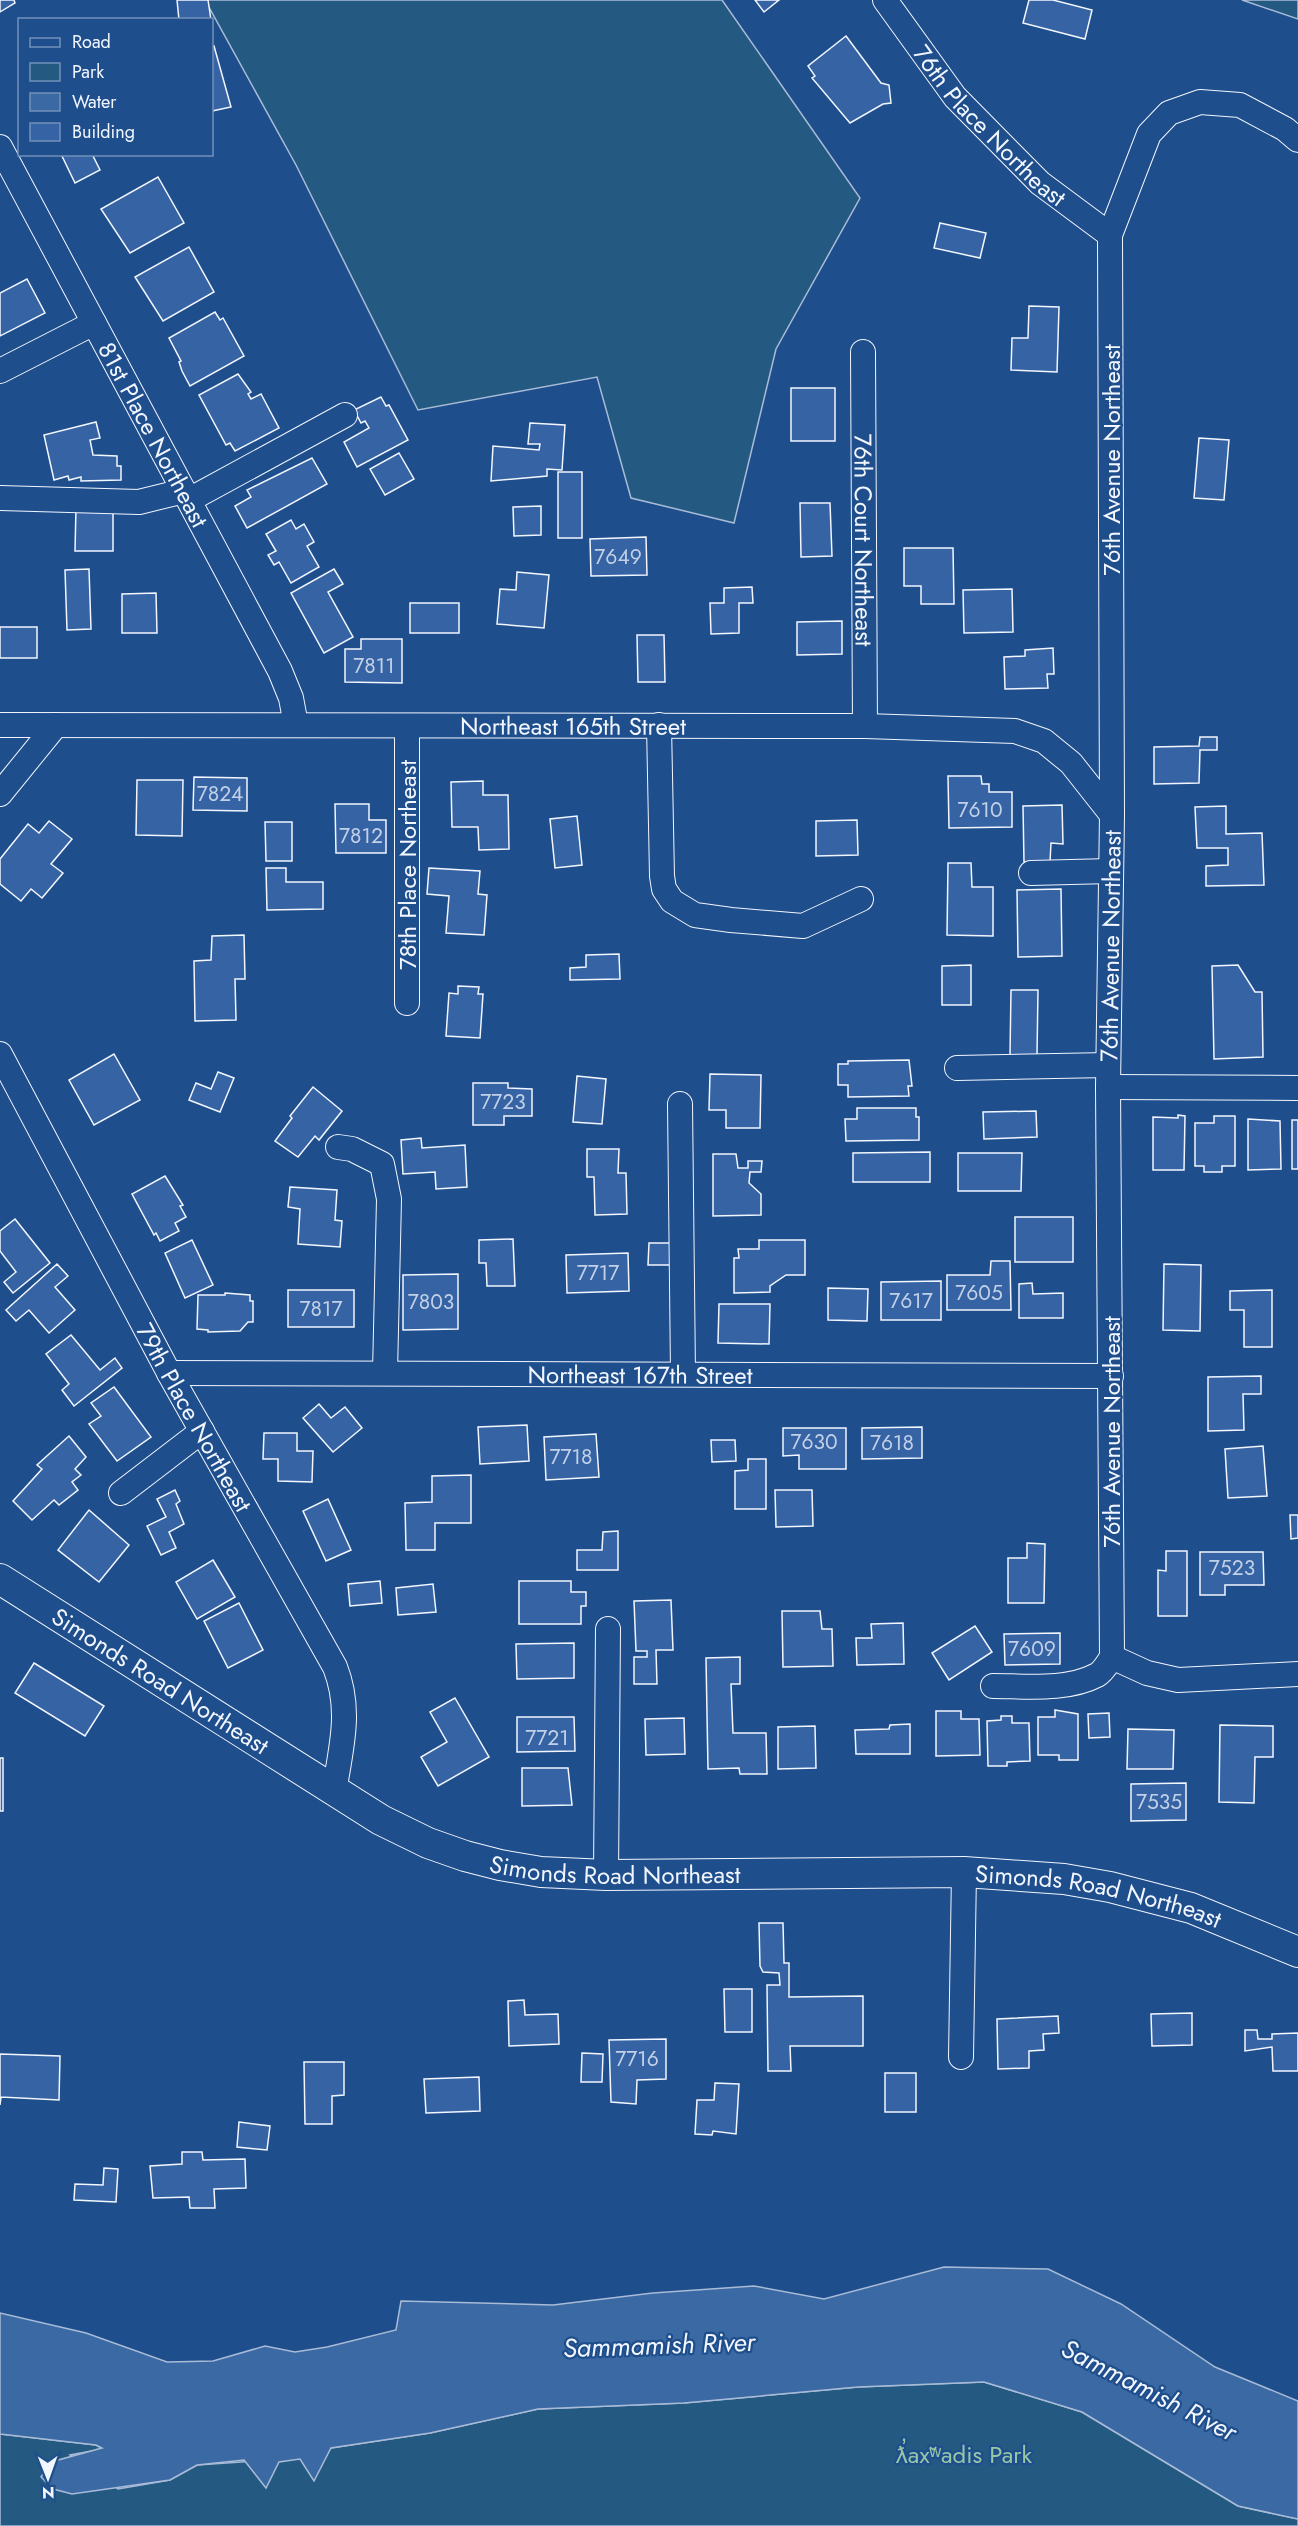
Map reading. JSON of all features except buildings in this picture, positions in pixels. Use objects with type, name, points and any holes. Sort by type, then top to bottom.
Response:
[{"type":"main road","name":"Simonds Road Northeast","points":[[0,1579],[381,1820],[428,1843],[465,1856],[541,1872],[606,1875],[964,1872],[1012,1874],[1110,1887],[1191,1908],[1298,1952]]},
{"type":"street","name":"76th Place Northeast","points":[[885,0],[955,97],[1040,183],[1110,235]]},
{"type":"street","points":[[1110,235],[1149,134],[1169,113],[1200,102],[1240,105],[1285,129],[1298,140]]},
{"type":"street","name":"81st Place Northeast","points":[[0,147],[280,671],[291,698],[296,725]]},
{"type":"street","name":"76th Avenue Northeast","points":[[1110,235],[1112,815],[1108,1076],[1112,1657]]},
{"type":"street","points":[[0,371],[94,324]]},
{"type":"street","name":"76th Court Northeast","points":[[863,352],[865,726]]},
{"type":"street","points":[[0,498],[139,502],[187,495],[345,415]]},
{"type":"street","name":"Northeast 165th Street","points":[[0,725],[865,726],[1015,731],[1044,741],[1071,763],[1112,815]]},
{"type":"street","points":[[0,794],[56,725]]},
{"type":"street","points":[[659,725],[662,876],[664,889],[672,902],[695,915],[803,926],[861,898]]},
{"type":"street","name":"78th Place Northeast","points":[[407,727],[407,1003]]},
{"type":"street","points":[[1031,873],[1111,871]]},
{"type":"street","name":"79th Place Northeast","points":[[0,1053],[169,1373],[335,1667],[343,1688],[346,1709],[334,1792]]},
{"type":"street","points":[[957,1068],[1298,1088]]},
{"type":"street","points":[[680,1104],[683,1374]]},
{"type":"street","points":[[338,1147],[352,1149],[382,1164],[389,1199],[385,1373]]},
{"type":"street","name":"Northeast 167th Street","points":[[169,1373],[1111,1376]]},
{"type":"street","points":[[121,1493],[202,1431]]},
{"type":"street","points":[[606,1875],[608,1629]]},
{"type":"street","points":[[993,1686],[1045,1686],[1079,1681],[1099,1674],[1112,1657],[1147,1673],[1178,1680],[1298,1674]]},
{"type":"street","points":[[961,2056],[964,1872]]},
{"type":"green space","points":[[205,0],[722,0],[860,198],[776,349],[734,523],[631,498],[597,377],[418,410],[296,165]]},
{"type":"green space","points":[[1242,0],[1298,0],[1298,19]]},
{"type":"green space","name":"ƛ̕ax̌ʷadis Park","points":[[984,2382],[1082,2412],[1238,2506],[1298,2519],[1298,2526],[0,2526],[0,2434],[96,2445],[103,2449],[70,2455],[118,2489],[170,2480],[197,2465],[300,2458],[331,2448],[430,2433],[538,2409],[684,2403],[858,2387]]},
{"type":"water","name":"Sammamish River","points":[[944,2267],[1048,2269],[1121,2304],[1215,2367],[1298,2401],[1298,2519],[1238,2506],[1082,2412],[984,2382],[858,2387],[684,2403],[538,2409],[430,2433],[331,2448],[314,2481],[300,2459],[279,2462],[266,2488],[244,2460],[197,2465],[170,2480],[72,2494],[53,2489],[41,2477],[51,2462],[102,2448],[96,2445],[0,2434],[0,2313],[86,2333],[167,2362],[213,2361],[265,2346],[295,2352],[327,2347],[396,2330],[401,2301],[553,2305],[653,2293],[754,2286],[824,2299]]}]
